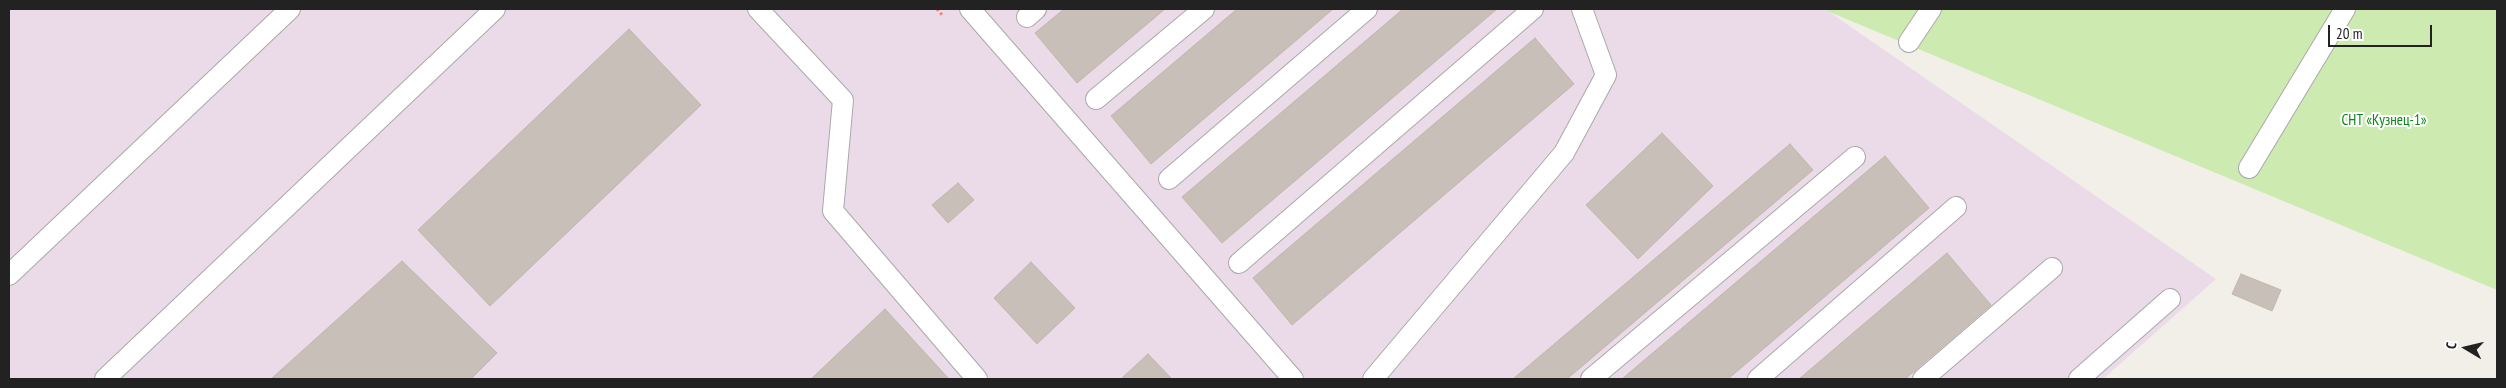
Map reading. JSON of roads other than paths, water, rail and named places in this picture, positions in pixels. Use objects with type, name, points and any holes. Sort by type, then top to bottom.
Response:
[{"type":"lane","points":[[9,275],[290,9]]},
{"type":"lane","points":[[105,379],[495,9]]},
{"type":"lane","points":[[758,9],[843,100],[833,211],[977,379]]},
{"type":"lane","points":[[970,9],[1293,379]]},
{"type":"lane","points":[[1096,99],[1204,9]]},
{"type":"lane","points":[[1169,178],[1367,9]]},
{"type":"lane","points":[[1239,263],[1533,9]]},
{"type":"lane","points":[[1373,379],[1564,153],[1606,75],[1582,9]]},
{"type":"lane","points":[[1909,42],[1931,9]]},
{"type":"lane","points":[[2249,168],[2345,9]]},
{"type":"lane","points":[[1591,379],[1855,157]]},
{"type":"lane","points":[[1758,379],[1956,207]]},
{"type":"lane","points":[[1923,379],[2052,268]]},
{"type":"lane","points":[[2079,379],[2170,299]]},
{"type":"park label","name":"СНТ «Кузнец-1»","points":[[2384,121]]}]
